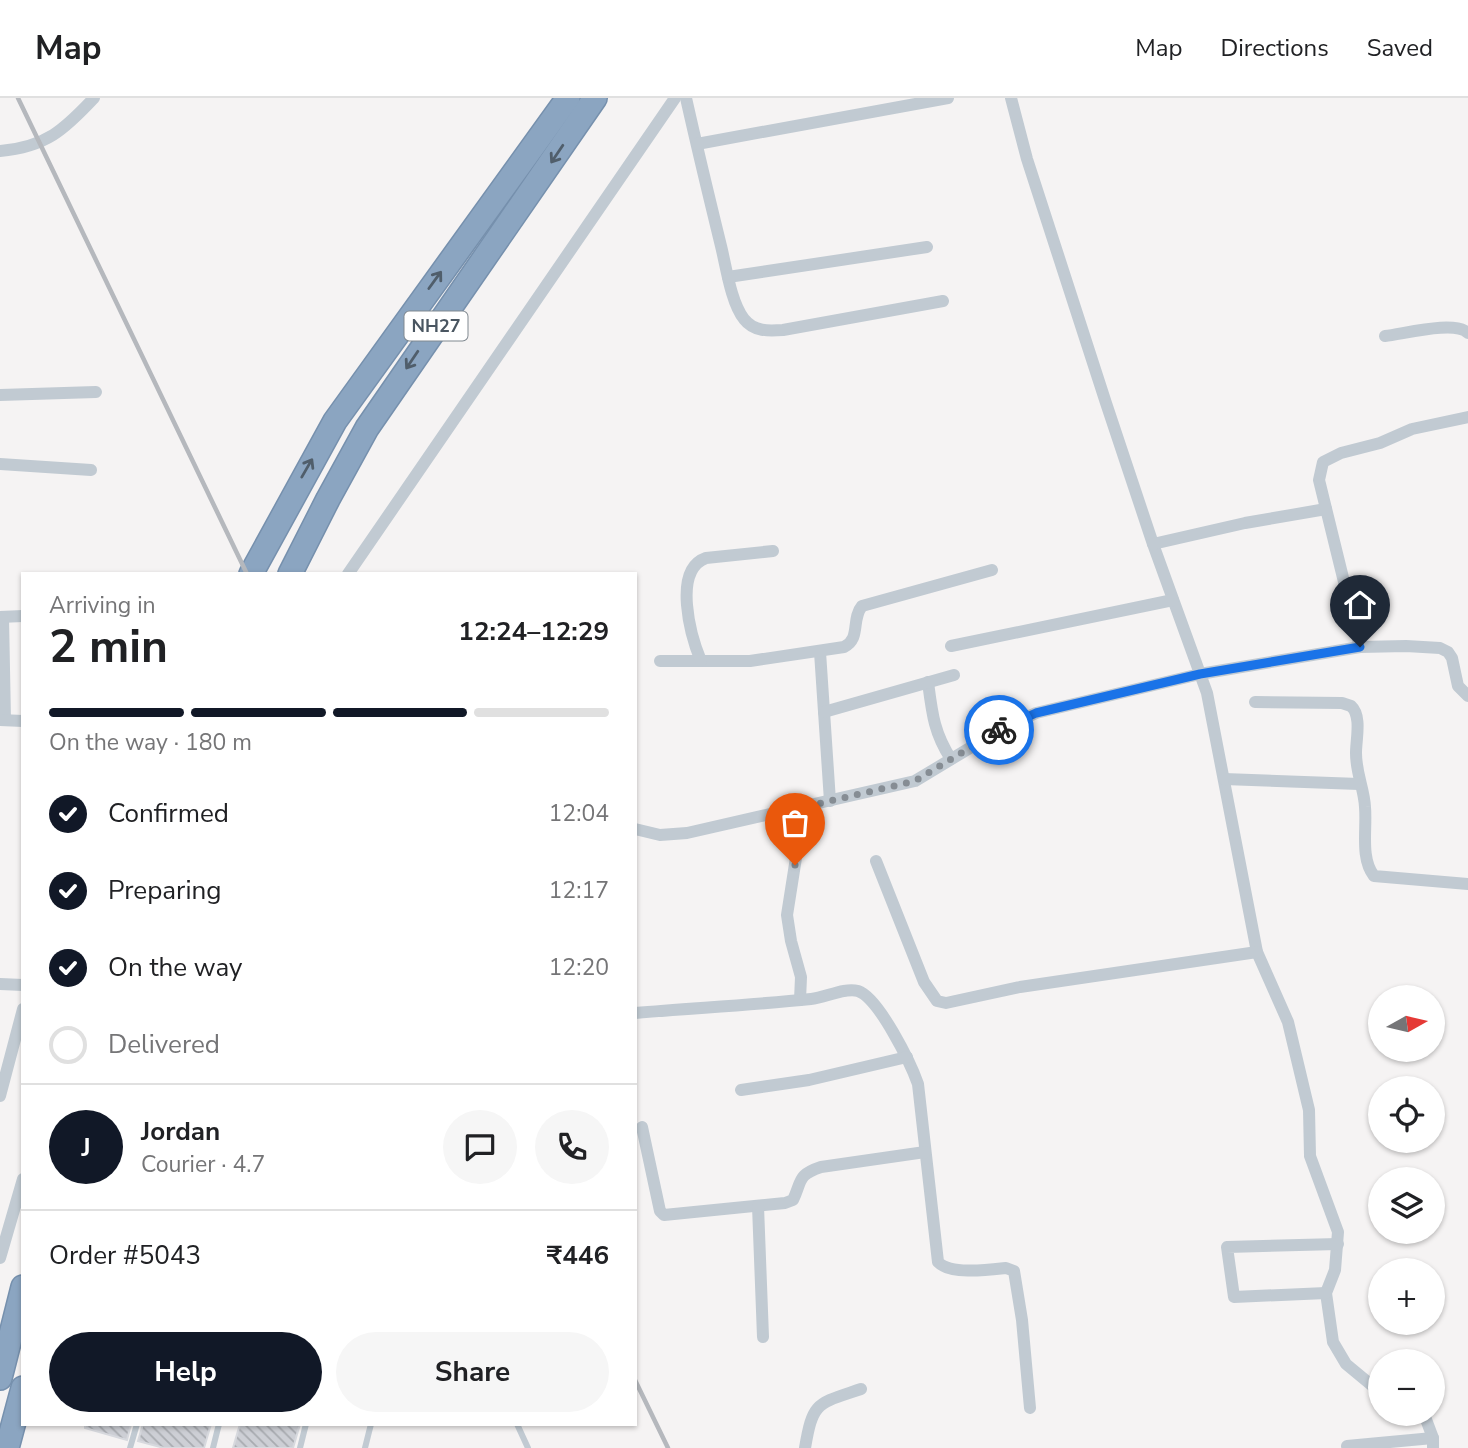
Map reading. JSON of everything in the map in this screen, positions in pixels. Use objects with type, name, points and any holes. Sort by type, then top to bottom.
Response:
[{"type":"highway","name":"NH27","points":[[252,572],[335,421],[568,98]]},
{"type":"highway","name":"NH27","points":[[293,569],[367,428],[595,98]]},
{"type":"highway","points":[[0,1378],[21,1295]]},
{"type":"highway","points":[[7,1448],[21,1396]]},
{"type":"street","points":[[0,151],[30,147],[54,136],[68,126],[94,98]]},
{"type":"street","points":[[349,572],[676,98]]},
{"type":"street","points":[[686,98],[728,277],[745,321],[755,328],[768,331],[943,301]]},
{"type":"street","points":[[696,144],[948,98]]},
{"type":"street","points":[[1011,98],[1027,159],[1153,544],[1207,693],[1257,953],[1288,1023],[1309,1110],[1310,1156],[1338,1232],[1335,1270],[1326,1293],[1334,1342],[1346,1364],[1368,1382]]},
{"type":"street","points":[[728,277],[927,247]]},
{"type":"street","points":[[1385,336],[1452,327],[1464,329],[1468,333]]},
{"type":"street","points":[[0,395],[96,392]]},
{"type":"street","points":[[1360,647],[1319,480],[1320,468],[1328,459],[1380,443],[1412,429],[1468,417]]},
{"type":"street","points":[[0,464],[91,470]]},
{"type":"street","points":[[1153,544],[1245,523],[1326,509]]},
{"type":"street","points":[[701,661],[692,639],[686,595],[693,567],[706,558],[773,551]]},
{"type":"street","points":[[660,661],[750,661],[820,652],[850,643],[855,636],[858,612],[862,606],[992,570]]},
{"type":"street","points":[[951,646],[1173,600]]},
{"type":"street","points":[[21,616],[2,617],[2,720],[21,721]]},
{"type":"street","points":[[637,829],[660,835],[687,833],[915,781],[1003,728],[1036,713],[1200,674],[1360,647],[1440,648],[1452,657],[1458,685],[1468,696]]},
{"type":"street","points":[[820,652],[830,801]]},
{"type":"street","points":[[824,712],[954,675]]},
{"type":"street","points":[[928,682],[934,727],[939,741],[951,759]]},
{"type":"street","points":[[1255,702],[1342,703],[1351,706],[1357,715],[1356,758],[1365,806],[1366,859],[1369,870],[1374,876],[1468,884]]},
{"type":"street","points":[[1224,779],[1359,784]]},
{"type":"street","points":[[800,1000],[801,977],[787,915],[804,807]]},
{"type":"street","points":[[876,861],[924,982],[937,1001],[946,1003],[1020,987],[1257,953]]},
{"type":"street","points":[[0,985],[21,985]]},
{"type":"street","points":[[637,1013],[814,999],[846,991],[860,991],[876,1009],[907,1057],[918,1084],[938,1262],[942,1267],[951,1270],[1006,1268],[1014,1271],[1022,1320],[1030,1408]]},
{"type":"street","points":[[0,1096],[21,1017]]},
{"type":"street","points":[[741,1090],[809,1080],[907,1057]]},
{"type":"street","points":[[642,1127],[660,1211],[664,1215],[793,1200],[801,1177],[809,1171],[925,1152]]},
{"type":"street","points":[[0,1258],[21,1186]]},
{"type":"street","points":[[758,1206],[763,1337]]},
{"type":"street","points":[[1326,1293],[1234,1297],[1227,1247],[1338,1244]]},
{"type":"street","points":[[805,1448],[812,1414],[821,1402],[861,1389]]},
{"type":"street","points":[[1347,1446],[1433,1443],[1428,1426]]},
{"type":"lane","points":[[130,1448],[136,1426]]},
{"type":"lane","points":[[213,1448],[218,1426]]},
{"type":"lane","points":[[300,1448],[306,1426]]},
{"type":"lane","points":[[365,1448],[370,1426]]},
{"type":"lane","points":[[518,1426],[528,1448]]},
{"type":"building","points":[[85,1426],[130,1426],[127,1440]]},
{"type":"building","points":[[142,1426],[210,1426],[204,1448],[164,1448],[138,1441]]},
{"type":"building","points":[[239,1426],[299,1426],[293,1448],[233,1448]]},
{"type":"railway","points":[[18,98],[246,572]]},
{"type":"railway","points":[[637,1384],[668,1448]]},
{"type":"way so far","points":[[795,865],[804,807],[915,781],[999,730]]},
{"type":"route","points":[[999,730],[1036,713],[1200,674],[1360,647]]}]
